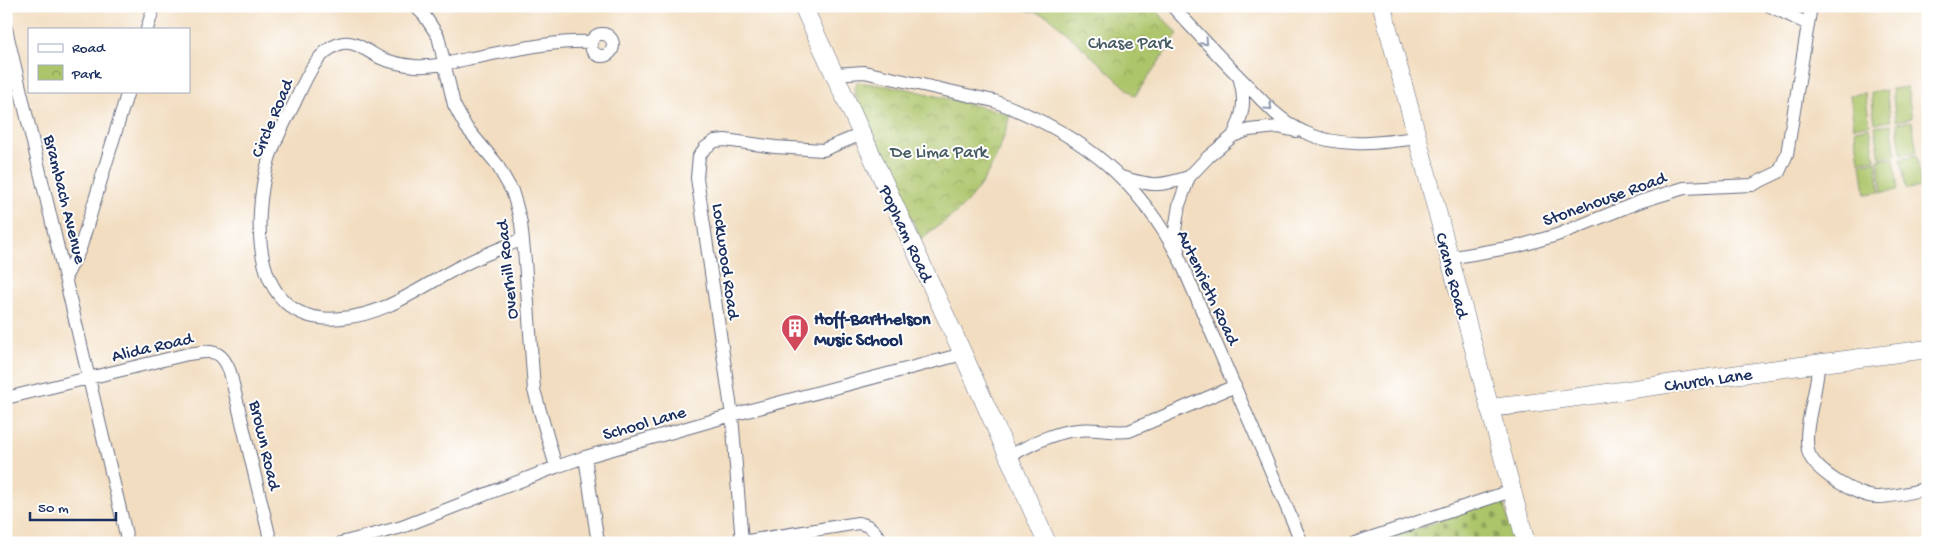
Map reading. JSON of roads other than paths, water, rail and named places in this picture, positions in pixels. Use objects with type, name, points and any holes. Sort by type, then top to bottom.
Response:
[{"type":"street","points":[[147,28],[154,6]]},
{"type":"street","name":"Overhill Road","points":[[415,6],[424,15],[438,36],[454,105],[459,116],[496,163],[512,191],[521,223],[534,390],[556,467]]},
{"type":"street","name":"Popham Road","points":[[803,6],[963,354],[1047,543]]},
{"type":"street","points":[[1172,6],[1239,78],[1270,108],[1303,132]]},
{"type":"street","name":"Crane Road","points":[[1382,6],[1526,543]]},
{"type":"street","points":[[1770,6],[1808,24]]},
{"type":"street","name":"Stonehouse Road","points":[[1449,258],[1519,246],[1557,235],[1639,202],[1684,188],[1752,185],[1779,172],[1787,154],[1811,6]]},
{"type":"street","name":"Brambach Avenue","points":[[6,29],[128,543]]},
{"type":"street","name":"Circle Road","points":[[522,239],[464,264],[386,308],[353,317],[325,319],[309,315],[291,307],[281,298],[271,284],[263,264],[259,221],[270,159],[282,128],[303,84],[320,57],[341,43],[351,43],[382,58],[400,64],[434,67],[550,45],[591,42]]},
{"type":"street","name":"Autenrieth Road","points":[[834,74],[864,72],[994,101],[1030,115],[1069,136],[1097,156],[1144,201],[1166,233],[1181,262],[1302,543]]},
{"type":"street","points":[[1233,136],[1241,118],[1244,102],[1239,78]]},
{"type":"street","points":[[66,276],[80,249],[128,92]]},
{"type":"street","points":[[1181,262],[1175,230],[1179,205],[1189,177],[1208,157],[1233,136],[1249,130],[1278,127],[1334,141],[1358,144],[1416,138]]},
{"type":"street","name":"Lockwood Road","points":[[742,542],[732,415],[697,178],[699,156],[704,148],[715,141],[725,140],[775,147],[823,150],[862,134]]},
{"type":"street","points":[[1120,177],[1148,184],[1162,185],[1189,177]]},
{"type":"street","name":"Church Lane","points":[[1489,408],[1597,396],[1696,380],[1928,349]]},
{"type":"street","name":"Alida Road","points":[[6,398],[188,354],[210,351],[222,356]]},
{"type":"street","name":"School Lane","points":[[341,543],[402,527],[586,457],[732,415],[963,354]]},
{"type":"street","name":"Brown Road","points":[[222,356],[230,372],[271,543]]},
{"type":"street","points":[[1818,365],[1807,437],[1808,450],[1817,466],[1847,486],[1867,496],[1877,498],[1928,488]]},
{"type":"street","points":[[1009,456],[1055,434],[1078,430],[1114,432],[1129,430],[1235,386]]},
{"type":"street","points":[[586,457],[598,543]]},
{"type":"street","points":[[1355,543],[1512,491]]},
{"type":"street","points":[[742,542],[858,523],[867,524],[872,528],[882,543]]},
{"type":"place","name":"Hoff-Barthelson Music School","points":[[795,352]]},
{"type":"park label","name":"Chase Park","points":[[1130,42]]},
{"type":"park label","name":"De Lima Park","points":[[939,151]]}]
